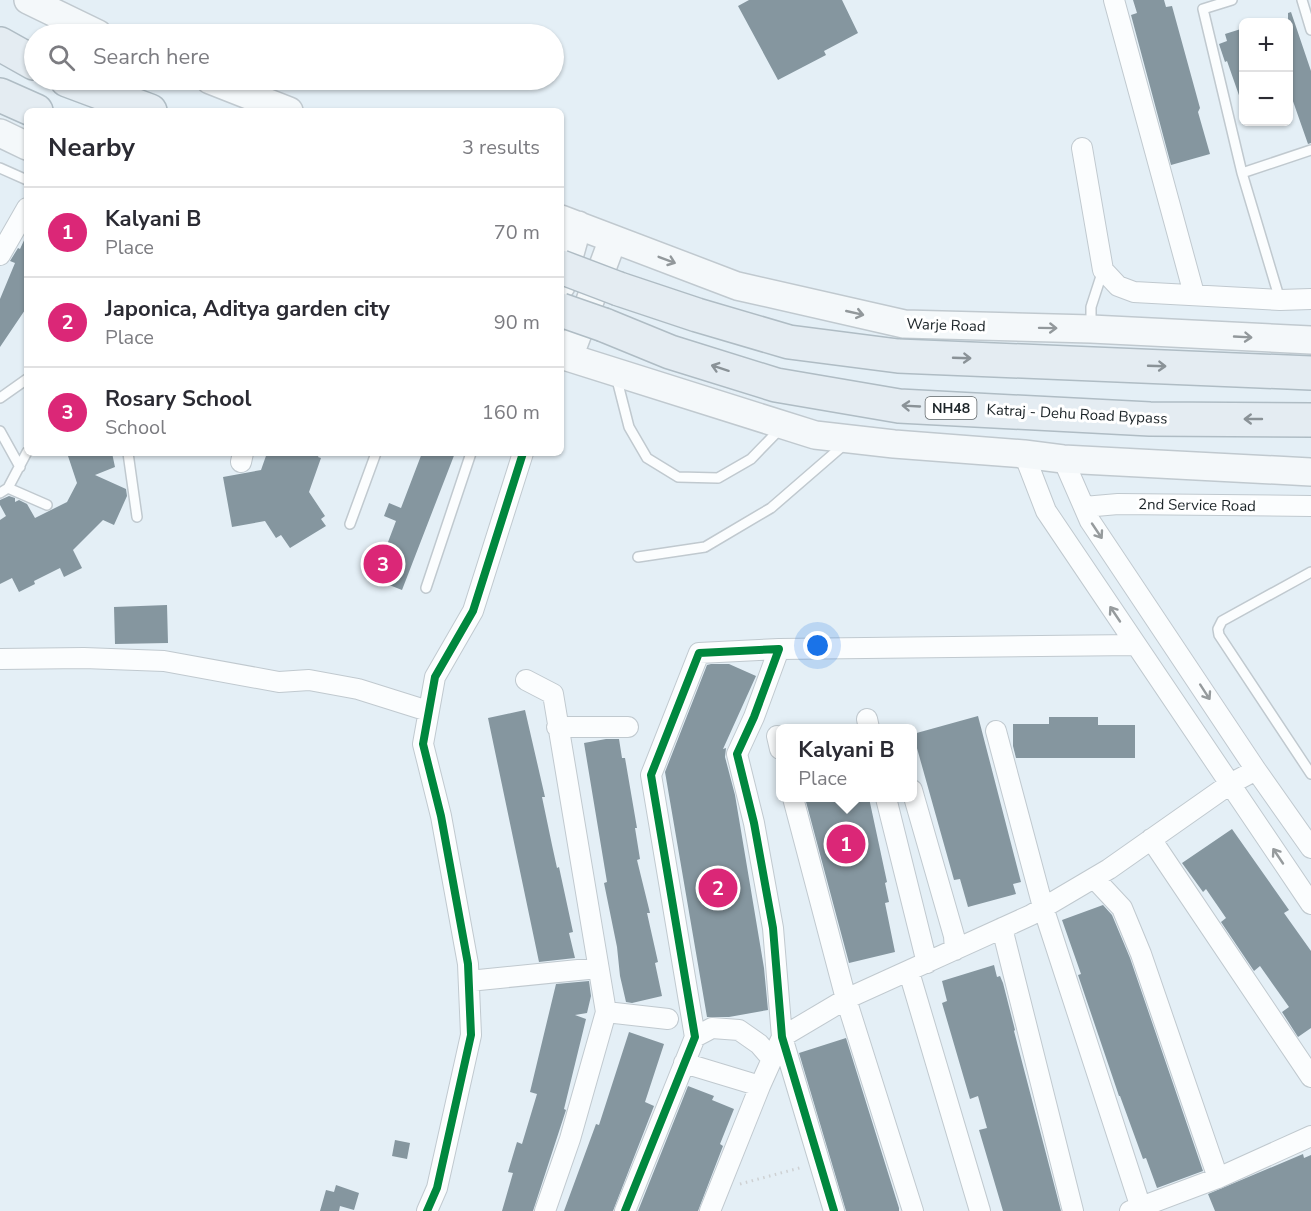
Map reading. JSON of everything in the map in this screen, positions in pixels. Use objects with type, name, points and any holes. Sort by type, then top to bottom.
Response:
[{"type":"highway","points":[[0,44],[24,57]]},
{"type":"highway","points":[[94,90],[142,108]]},
{"type":"highway","points":[[0,95],[29,108]]},
{"type":"highway","points":[[564,268],[619,289],[789,342],[898,356],[1311,373]]},
{"type":"highway","name":"Katraj - Dehu Road Bypass","points":[[564,311],[670,352],[776,386],[899,406],[1150,419],[1311,420]]},
{"type":"street","points":[[28,0],[77,24]]},
{"type":"street","points":[[1114,0],[1194,294]]},
{"type":"street","points":[[235,90],[281,108]]},
{"type":"street","points":[[0,133],[24,145]]},
{"type":"street","points":[[1082,148],[1103,270],[1118,286],[1134,292],[1280,300],[1311,299]]},
{"type":"street","points":[[0,255],[24,213]]},
{"type":"street","points":[[564,265],[570,222]]},
{"type":"street","name":"Warje Road","points":[[570,222],[737,286],[904,324],[1091,329],[1311,340]]},
{"type":"street","points":[[613,239],[564,361],[614,370],[815,435],[1063,459],[1311,472]]},
{"type":"street","points":[[1024,454],[1046,511],[1311,904]]},
{"type":"street","points":[[427,1211],[437,1188],[471,1035],[468,964],[441,816],[423,744],[435,677],[473,611],[522,456]]},
{"type":"street","points":[[1063,459],[1090,521],[1256,770],[1311,848]]},
{"type":"street","name":"2nd Service Road","points":[[1084,507],[1118,504],[1311,506]]},
{"type":"street","points":[[625,1211],[694,1037],[651,775],[699,653],[779,649],[1136,645]]},
{"type":"street","points":[[779,649],[754,717],[737,754],[754,823],[773,928],[783,1037],[834,1211]]},
{"type":"street","points":[[0,659],[84,658],[164,661],[279,682],[309,680],[358,689],[428,711]]},
{"type":"street","points":[[526,680],[553,694],[606,1012],[570,1139],[545,1211]]},
{"type":"street","points":[[558,726],[628,727]]},
{"type":"street","points":[[996,731],[1043,907],[1135,1209],[1218,1178],[1311,1136]]},
{"type":"street","points":[[710,1211],[760,1086],[783,1037],[846,999],[909,972],[1043,907],[1094,878],[1230,784],[1256,770]]},
{"type":"street","points":[[794,802],[846,999],[913,1211]]},
{"type":"street","points":[[887,802],[927,963]]},
{"type":"street","points":[[915,802],[954,936],[955,950]]},
{"type":"street","points":[[1151,839],[1311,1077]]},
{"type":"street","points":[[1094,878],[1122,908],[1141,954],[1218,1178]]},
{"type":"street","points":[[1002,928],[1074,1211]]},
{"type":"street","points":[[469,981],[598,968]]},
{"type":"street","points":[[909,972],[980,1211]]},
{"type":"street","points":[[606,1012],[668,1019]]},
{"type":"street","points":[[694,1037],[712,1028],[738,1030],[759,1044],[772,1059]]},
{"type":"street","points":[[684,1063],[760,1086]]},
{"type":"lane","points":[[1232,0],[1203,9],[1242,173],[1280,300]]},
{"type":"lane","points":[[1302,0],[1311,30]]},
{"type":"lane","points":[[1242,173],[1311,150]]},
{"type":"lane","points":[[0,168],[24,179]]},
{"type":"lane","points":[[1091,329],[1091,307],[1103,270]]},
{"type":"lane","points":[[614,370],[629,427],[647,458],[678,477],[718,478],[751,459],[784,425]]},
{"type":"lane","points":[[0,398],[24,381]]},
{"type":"lane","points":[[0,431],[20,467]]},
{"type":"lane","points":[[638,556],[705,547],[771,508],[850,439]]},
{"type":"lane","points":[[25,456],[4,490],[47,505]]},
{"type":"lane","points":[[128,456],[137,517]]},
{"type":"lane","points":[[350,524],[374,456]]},
{"type":"lane","points":[[426,588],[470,456]]},
{"type":"lane","points":[[1311,572],[1222,621],[1218,629],[1219,634],[1311,774]]},
{"type":"path","points":[[718,1190],[820,1163]]},
{"type":"building","points":[[749,0],[842,0],[858,33],[824,51],[826,55],[778,80],[738,6]]},
{"type":"building","points":[[1133,0],[1164,0],[1166,7],[1172,6],[1210,154],[1171,165],[1131,15],[1137,13]]},
{"type":"building","points":[[1291,12],[1311,71],[1311,143],[1308,144],[1293,101],[1293,18],[1288,18],[1288,13]]},
{"type":"building","points":[[1239,30],[1239,95],[1219,44],[1227,41],[1225,34]]},
{"type":"building","points":[[24,240],[24,311],[0,347],[0,299],[15,263],[10,261],[18,248],[20,249]]},
{"type":"building","points":[[68,456],[113,456],[115,467],[95,475],[126,489],[127,496],[114,525],[103,520],[73,550],[82,568],[64,577],[60,568],[34,581],[35,584],[19,592],[12,578],[0,584],[0,520],[6,516],[0,500],[9,496],[15,498],[15,502],[19,500],[27,504],[35,518],[67,502],[77,483]]},
{"type":"building","points":[[266,456],[318,456],[321,458],[309,492],[325,516],[321,519],[326,526],[290,548],[281,535],[276,538],[265,521],[232,527],[223,477],[261,470]]},
{"type":"building","points":[[421,456],[454,456],[402,590],[374,579],[396,521],[384,516],[389,503],[401,508]]},
{"type":"building","points":[[167,605],[168,643],[115,644],[114,607]]},
{"type":"building","points":[[729,664],[756,676],[723,749],[726,748],[725,757],[735,795],[764,968],[768,1010],[729,1017],[707,1017],[665,772],[707,665]]},
{"type":"building","points":[[525,710],[545,797],[542,797],[552,845],[573,932],[569,933],[575,958],[539,962],[488,718]]},
{"type":"building","points":[[978,716],[1021,882],[1013,884],[1016,894],[968,907],[960,879],[954,880],[917,748],[917,733]]},
{"type":"building","points":[[1049,717],[1098,717],[1098,725],[1135,725],[1135,758],[1016,758],[1013,746],[1013,724],[1049,724]]},
{"type":"building","points":[[619,739],[622,758],[625,758],[637,828],[635,828],[640,859],[637,860],[650,913],[647,913],[658,962],[655,963],[662,996],[632,1003],[626,1002],[620,976],[584,743]]},
{"type":"building","points":[[806,802],[870,802],[887,882],[885,883],[889,902],[885,903],[895,952],[849,963]]},
{"type":"building","points":[[1232,829],[1289,910],[1284,913],[1311,951],[1311,1028],[1298,1037],[1282,1012],[1289,1007],[1260,966],[1254,971],[1221,922],[1226,918],[1206,889],[1203,892],[1182,863]]},
{"type":"building","points":[[1103,905],[1112,915],[1130,958],[1203,1171],[1157,1188],[1146,1158],[1143,1159],[1119,1096],[1062,920]]},
{"type":"building","points":[[994,965],[997,977],[1000,976],[1003,983],[1061,1211],[1003,1211],[979,1130],[987,1128],[978,1096],[970,1099],[942,1003],[947,1001],[942,981]]},
{"type":"building","points":[[589,981],[591,996],[587,1013],[575,1015],[586,1019],[564,1109],[566,1110],[533,1211],[502,1211],[513,1173],[508,1172],[517,1142],[522,1144],[537,1094],[530,1092],[556,984]]},
{"type":"building","points":[[629,1032],[664,1044],[645,1102],[654,1106],[613,1211],[564,1211],[596,1124],[599,1125]]},
{"type":"building","points":[[846,1038],[899,1211],[846,1211],[799,1053]]},
{"type":"building","points":[[688,1086],[714,1096],[712,1100],[734,1109],[720,1144],[723,1146],[698,1211],[638,1211]]},
{"type":"building","points":[[395,1140],[410,1143],[407,1159],[392,1156]]},
{"type":"building","points":[[1303,1154],[1304,1158],[1311,1155],[1311,1211],[1215,1211],[1208,1194]]},
{"type":"building","points":[[336,1185],[359,1193],[354,1210],[340,1206],[339,1211],[320,1211],[326,1190],[334,1192]]},
{"type":"cycle path","points":[[427,1211],[437,1188],[471,1035],[468,964],[441,816],[423,744],[435,677],[473,611],[522,456]]},
{"type":"cycle path","points":[[625,1211],[695,1037],[651,775],[699,653],[779,649],[754,717],[737,754],[754,823],[773,928],[782,1037],[834,1211]]},
{"type":"place","name":"Rosary School","points":[[383,564]]},
{"type":"place","name":"Kalyani B","points":[[846,844]]},
{"type":"place","name":"Japonica, Aditya garden city","points":[[718,888]]}]
